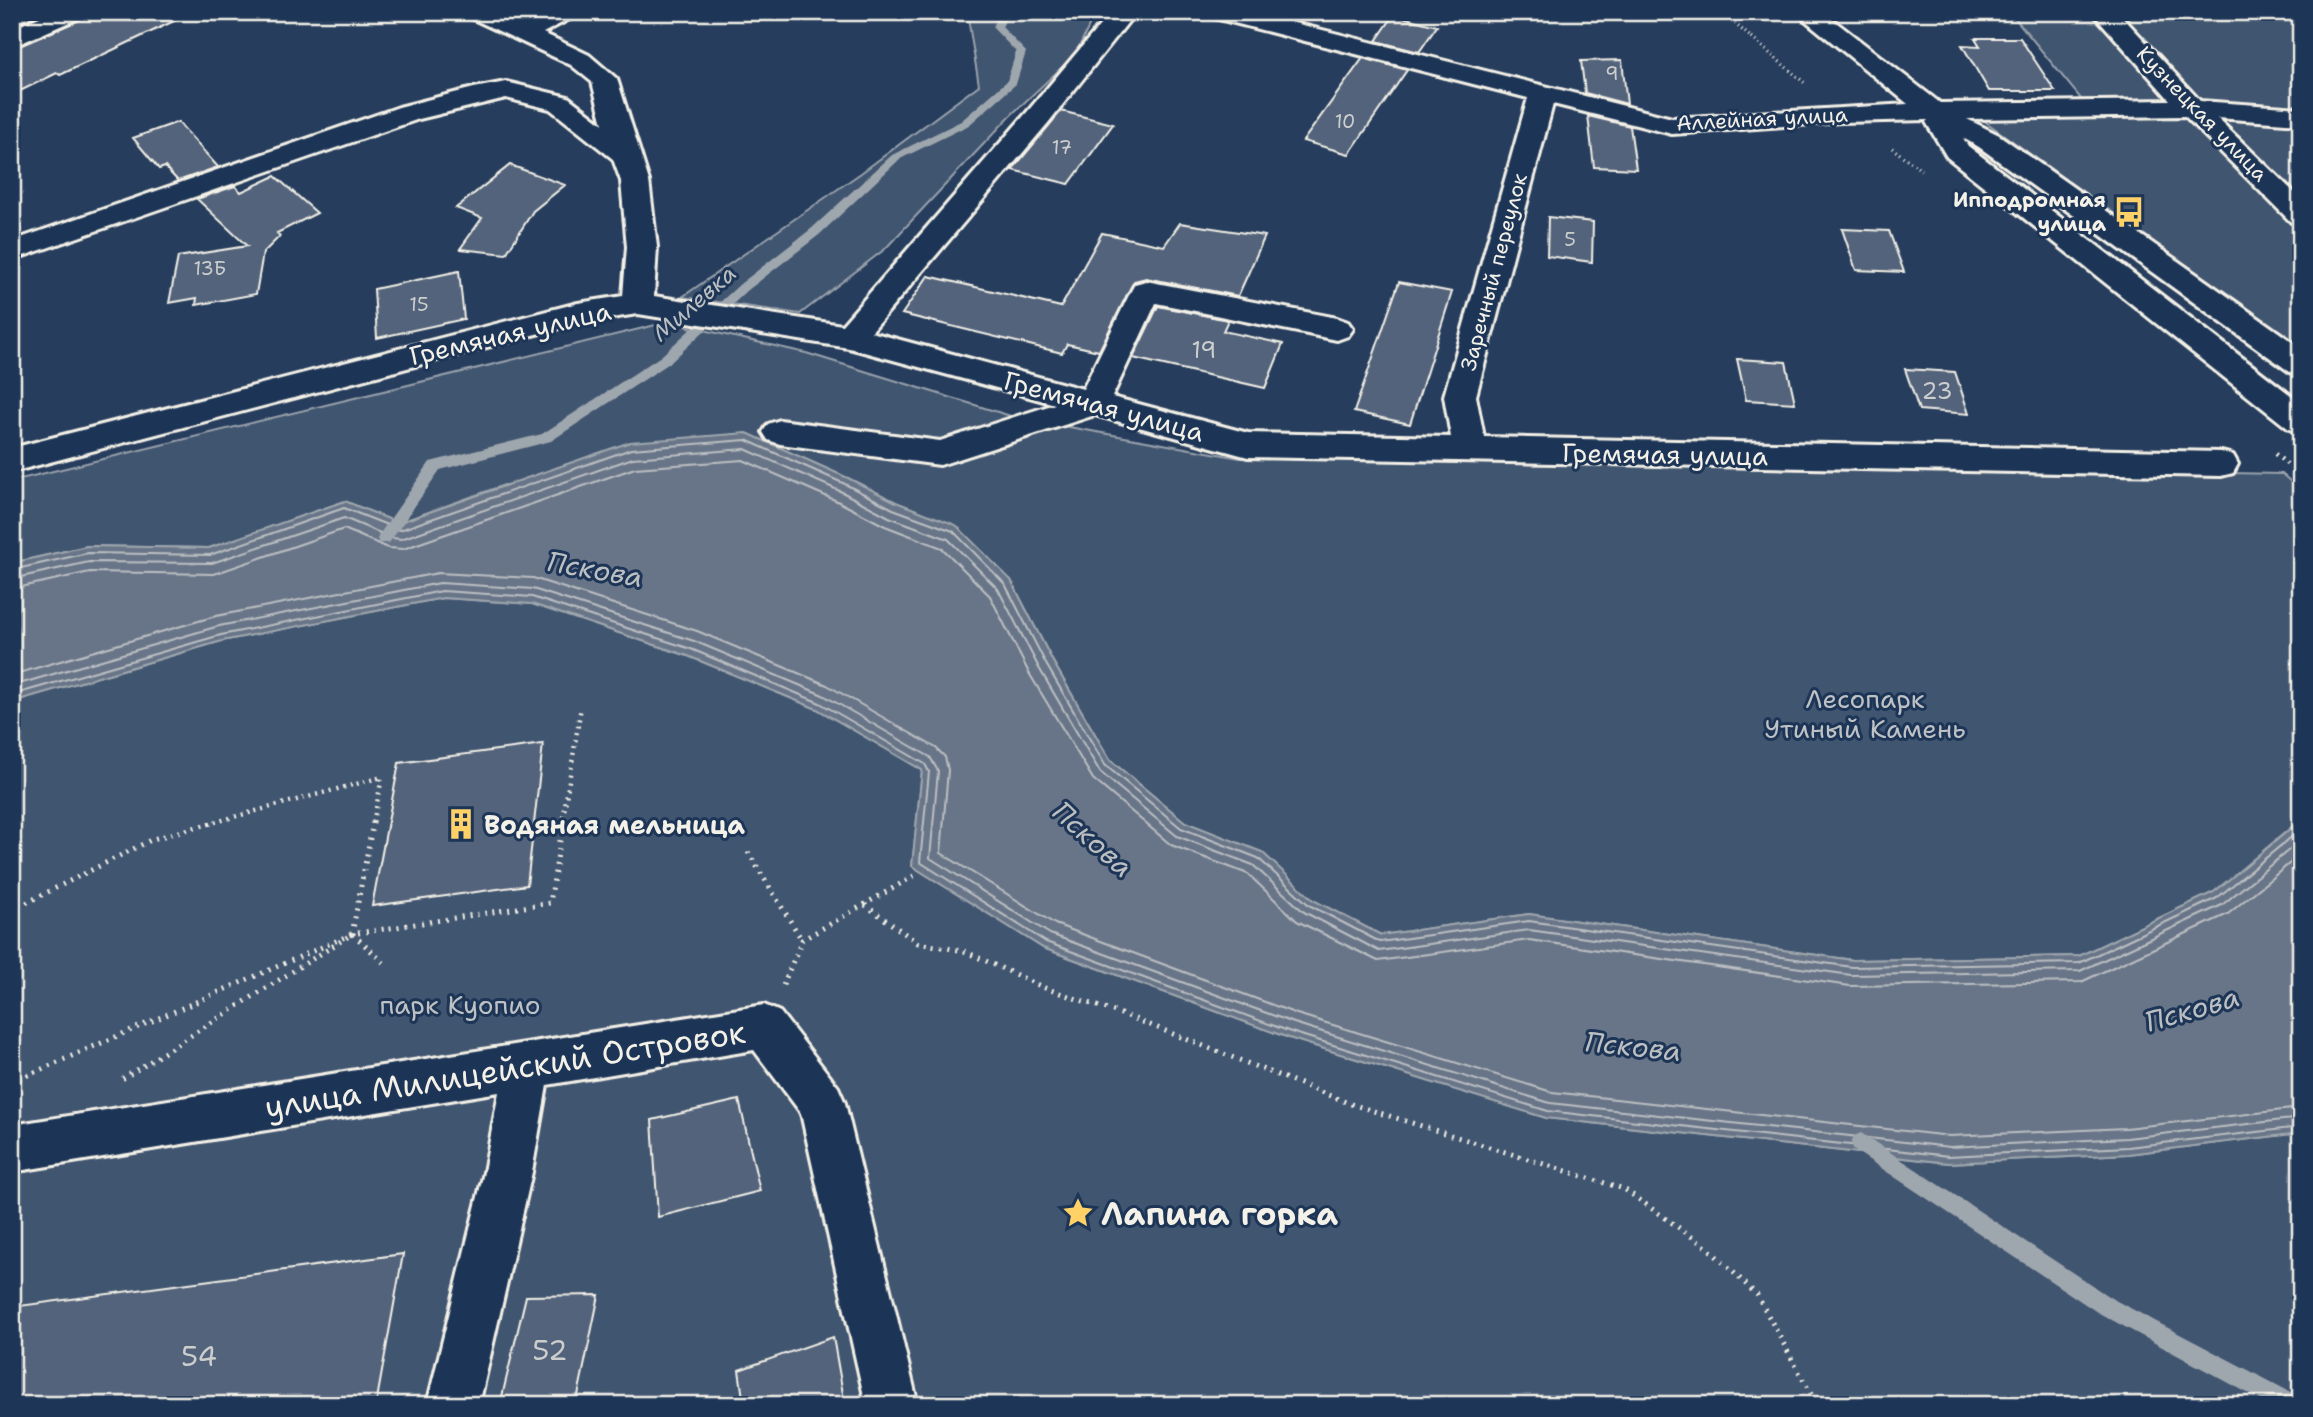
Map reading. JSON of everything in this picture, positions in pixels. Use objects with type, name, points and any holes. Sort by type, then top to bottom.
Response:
[{"type":"street","points":[[12,39],[72,12]]},
{"type":"street","points":[[478,12],[580,60],[604,79],[635,181],[642,247],[638,304]]},
{"type":"street","points":[[524,33],[564,12]]},
{"type":"street","points":[[849,337],[1038,117],[1124,12]]},
{"type":"street","name":"Аллейная улица","points":[[1220,12],[1672,126],[1842,114],[1933,111],[2192,108],[2301,116]]},
{"type":"street","points":[[1807,12],[1933,111],[1989,141],[2301,363]]},
{"type":"street","name":"Кузнецкая улица","points":[[2104,12],[2192,108],[2301,216]]},
{"type":"street","points":[[12,251],[409,113],[506,90],[559,103],[625,155]]},
{"type":"street","name":"Заречный переулок","points":[[1470,450],[1460,396],[1542,94]]},
{"type":"street","points":[[1933,111],[1957,151],[2301,421]]},
{"type":"street","points":[[780,432],[940,453],[1092,404],[1146,291],[1337,329]]},
{"type":"street","name":"Гремячая улица","points":[[12,460],[578,313],[638,304],[849,337],[1248,444],[2221,464]]},
{"type":"street","name":"улица Милицейский Островок","points":[[12,1149],[764,1027],[822,1103],[892,1405]]},
{"type":"street","points":[[453,1405],[508,1172],[527,1066]]},
{"type":"path","points":[[2270,450],[2301,476]]},
{"type":"path","points":[[12,1082],[352,934],[550,903],[582,707]]},
{"type":"path","points":[[12,910],[153,839],[382,776],[352,934],[118,1082]]},
{"type":"path","points":[[748,852],[802,940],[914,877]]},
{"type":"path","points":[[865,905],[918,943],[964,951],[1045,988],[1130,1017],[1351,1104],[1624,1189],[1709,1249],[1757,1295],[1817,1405]]},
{"type":"path","points":[[352,934],[385,964]]},
{"type":"green space","points":[[967,12],[1096,12],[1075,55],[1010,116],[885,249],[800,314],[682,297],[861,173],[979,85]]},
{"type":"green space","points":[[2010,12],[2301,12],[2301,350],[1979,117],[2091,111]]},
{"type":"green space","name":"Лесопарк Утиный Камень","points":[[668,322],[806,353],[1014,417],[1240,458],[1471,459],[2282,474],[2301,491],[2301,819],[2214,892],[2079,956],[1853,960],[1529,914],[1381,935],[1313,900],[1262,852],[1185,822],[1110,760],[1052,660],[1011,580],[896,502],[848,478],[504,485],[398,523],[345,501],[209,548],[87,546],[12,563],[12,481]]},
{"type":"green space","name":"парк Куопио","points":[[443,598],[532,604],[688,656],[817,709],[922,770],[912,866],[1043,948],[1289,1038],[1546,1118],[1949,1163],[2128,1154],[2301,1133],[2301,1405],[12,1405],[12,702],[222,641]]},
{"type":"water","name":"Пскова","points":[[747,433],[896,502],[956,525],[1011,580],[1052,660],[1110,760],[1185,822],[1262,852],[1313,900],[1381,935],[1529,914],[1853,960],[2079,956],[2214,892],[2301,820],[2301,1133],[2128,1154],[1949,1163],[1546,1118],[1289,1038],[1043,948],[912,866],[922,770],[817,709],[688,656],[532,604],[443,598],[222,641],[12,702],[12,563],[87,546],[209,548],[345,501],[398,523],[630,442]]},
{"type":"building","points":[[12,12],[44,12],[12,26]]},
{"type":"building","points":[[86,12],[193,12],[12,95],[12,49],[82,19]]},
{"type":"building","points":[[1394,15],[1437,26],[1419,52],[1376,41]]},
{"type":"building","points":[[1975,38],[2020,38],[2055,91],[1989,91],[1962,45],[1980,46]]},
{"type":"building","points":[[1363,58],[1407,70],[1349,154],[1303,141]]},
{"type":"building","points":[[1622,60],[1627,104],[1585,93],[1581,61]]},
{"type":"building","points":[[1061,111],[1113,124],[1069,184],[1012,170]]},
{"type":"building","points":[[1588,116],[1630,126],[1636,169],[1594,167]]},
{"type":"building","points":[[178,122],[218,167],[178,181],[165,167],[159,169],[133,138]]},
{"type":"building","points":[[510,165],[565,185],[533,211],[506,254],[460,249],[482,218],[456,208]]},
{"type":"building","points":[[275,176],[317,213],[277,233],[280,236],[263,253],[256,294],[196,305],[197,298],[169,303],[178,257],[247,246],[197,199],[235,186],[241,192]]},
{"type":"building","points":[[1548,217],[1593,222],[1592,262],[1547,256]]},
{"type":"building","points":[[1180,223],[1265,236],[1238,296],[1146,278],[1134,281],[1099,351],[1067,344],[1062,353],[902,314],[928,276],[1061,307],[1102,233],[1164,246]]},
{"type":"building","points":[[1842,229],[1889,231],[1904,272],[1856,270]]},
{"type":"building","points":[[459,271],[464,319],[377,338],[374,289]]},
{"type":"building","points":[[1399,282],[1452,292],[1410,424],[1354,412]]},
{"type":"building","points":[[1158,306],[1228,320],[1223,331],[1283,344],[1265,388],[1133,358]]},
{"type":"building","points":[[1737,359],[1786,362],[1795,403],[1746,400]]},
{"type":"building","points":[[1905,369],[1955,372],[1969,414],[1919,410]]},
{"type":"building","name":"Водяная мельница","points":[[543,744],[527,885],[372,906],[399,763]]},
{"type":"building","points":[[739,1100],[760,1191],[658,1217],[652,1120]]},
{"type":"building","points":[[403,1254],[376,1405],[12,1405],[12,1307]]},
{"type":"building","points":[[599,1295],[576,1405],[500,1405],[526,1296]]},
{"type":"building","points":[[833,1337],[845,1405],[744,1405],[739,1370]]},
{"type":"waterway","name":"Милевка","points":[[384,539],[435,466],[546,438],[666,359],[744,287],[815,232],[896,157],[965,123],[1012,82],[1021,52],[997,27],[1004,12]]},
{"type":"waterway","points":[[1861,1143],[2104,1305],[2292,1405]]},
{"type":"place","name":"Ипподромная улица","points":[[2129,212]]},
{"type":"place","name":"Водяная мельница","points":[[461,824]]},
{"type":"place","name":"Лапина горка","points":[[1078,1213]]}]
